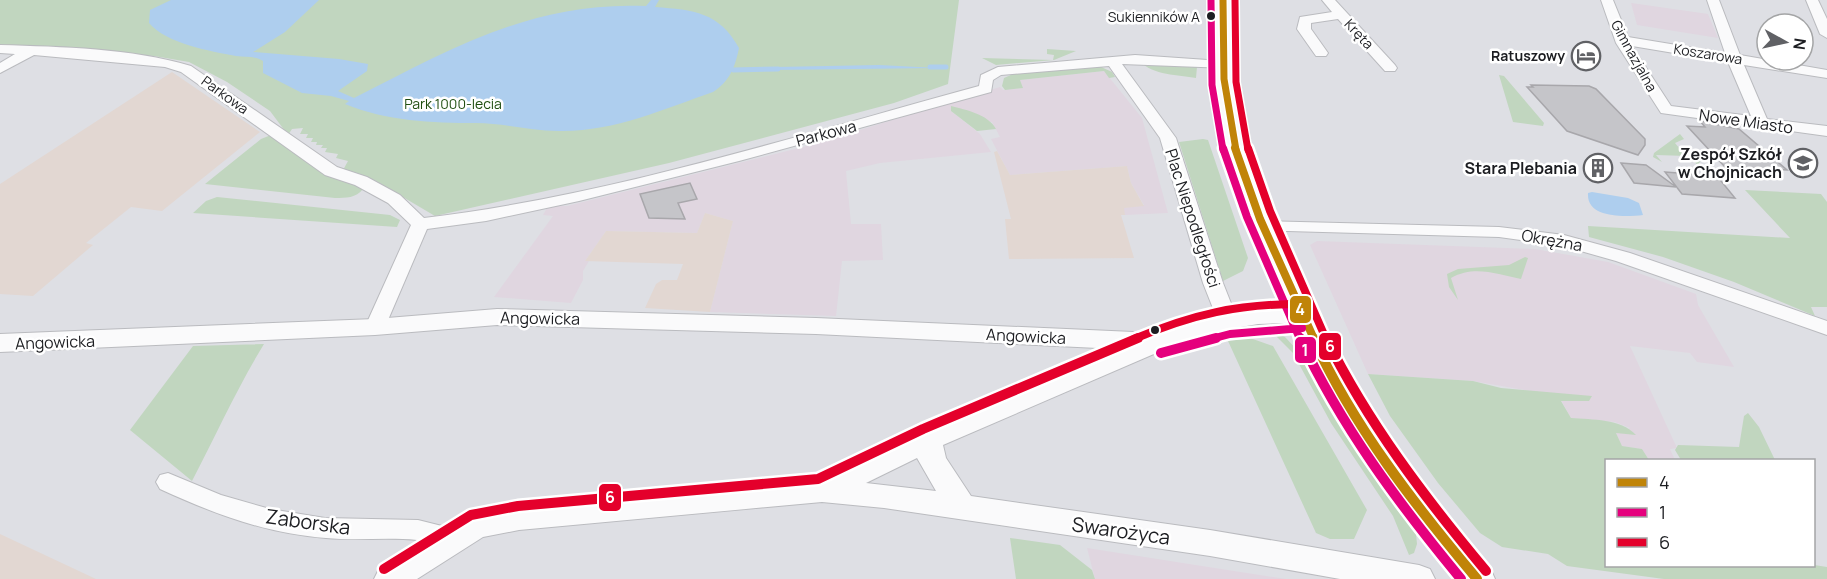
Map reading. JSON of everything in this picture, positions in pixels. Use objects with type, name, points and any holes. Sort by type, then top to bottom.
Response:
[{"type":"main road","points":[[1223,0],[1222,65],[1233,138],[1263,226],[1302,316],[1340,392],[1371,441],[1425,518],[1477,579]]},
{"type":"street","name":"Kręta","points":[[1328,0],[1390,68]]},
{"type":"street","name":"Gimnazjalna","points":[[1608,0],[1612,20],[1647,82],[1666,110]]},
{"type":"street","points":[[1713,0],[1734,59],[1762,124]]},
{"type":"street","points":[[1812,0],[1827,34]]},
{"type":"street","points":[[1321,53],[1304,29],[1305,20],[1342,15]]},
{"type":"street","name":"Koszarowa","points":[[1625,41],[1827,74]]},
{"type":"street","name":"Parkowa","points":[[0,49],[72,52],[166,63],[186,69],[332,171],[362,181],[394,199],[420,224],[486,216],[590,194],[733,158],[986,89],[986,78],[993,72],[1156,58],[1222,65]]},
{"type":"street","points":[[0,69],[30,51]]},
{"type":"street","name":"Plac Niepodległości","points":[[1112,60],[1168,138],[1213,283],[1228,321]]},
{"type":"street","name":"Nowe Miasto","points":[[1666,110],[1827,131]]},
{"type":"street","points":[[375,327],[420,224]]},
{"type":"street","name":"Okrężna","points":[[1263,226],[1499,232],[1564,241],[1623,257],[1827,328]]},
{"type":"street","points":[[390,579],[453,538],[476,526],[519,518],[821,491],[928,440],[1102,363],[1157,342],[1228,321],[1258,316],[1302,316]]},
{"type":"street","name":"Angowicka","points":[[0,343],[375,327],[497,317],[805,326],[1157,342]]},
{"type":"street","name":"Angowicka","points":[[1081,338],[1094,350],[1102,363]]},
{"type":"street","points":[[928,440],[932,460],[963,509]]},
{"type":"street","name":"Zaborska","points":[[168,482],[215,503],[270,519],[326,528],[418,530],[453,538]]},
{"type":"street","name":"Swarożyca","points":[[821,491],[885,496],[1210,543],[1419,579]]},
{"type":"shaded area","points":[[1631,3],[1708,14],[1718,38],[1637,25]]},
{"type":"shaded area","points":[[1104,71],[1142,118],[1168,213],[1125,215],[1123,208],[1144,205],[1131,183],[1127,166],[1010,175],[991,139],[1000,137],[992,122],[951,111],[980,134],[991,152],[880,163],[846,171],[851,224],[881,224],[883,260],[842,261],[836,316],[710,312],[733,221],[705,213],[697,233],[606,231],[585,261],[589,261],[583,271],[583,280],[571,303],[494,297],[553,216],[543,215],[548,206],[567,206],[811,145],[1000,87],[1003,90],[1023,88],[1020,80]]},
{"type":"shaded area","points":[[172,72],[260,132],[162,211],[131,207],[86,243],[93,245],[33,296],[0,294],[0,184]]},
{"type":"shaded area","points":[[997,151],[1010,175],[1127,166],[1131,183],[1144,206],[1124,208],[1125,215],[1121,215],[1134,258],[1009,259],[1005,219],[1011,219],[994,152]]},
{"type":"shaded area","points":[[705,213],[733,221],[710,312],[645,308],[656,284],[662,280],[677,280],[683,264],[585,261],[606,231],[697,233]]},
{"type":"shaded area","points":[[1317,241],[1535,249],[1608,262],[1696,294],[1698,305],[1734,367],[1697,362],[1690,353],[1630,346],[1677,448],[1670,449],[1675,459],[1648,459],[1642,449],[1622,446],[1616,433],[1630,428],[1615,422],[1571,418],[1561,400],[1588,401],[1473,381],[1368,374],[1310,245]]},
{"type":"shaded area","points":[[0,534],[96,579],[0,579]]},
{"type":"shaded area","points":[[1087,548],[1266,576],[1286,579],[1095,579]]},
{"type":"green space","name":"Park 1000-lecia","points":[[0,0],[959,0],[948,84],[894,103],[669,163],[435,216],[374,180],[342,172],[348,161],[336,158],[338,154],[325,152],[327,148],[321,148],[323,145],[311,142],[313,138],[306,138],[308,134],[300,134],[303,128],[292,129],[288,135],[270,111],[227,82],[189,62],[154,56],[0,45]]},
{"type":"green space","points":[[1047,49],[1076,51],[1054,60],[996,65],[982,58],[1053,60],[1054,55],[1047,54]]},
{"type":"green space","points":[[1141,62],[1197,67],[1196,78],[1152,70]]},
{"type":"green space","points":[[1099,66],[1112,72],[1115,77],[1109,78],[1104,71],[1020,80],[1023,88],[1005,90],[1002,86],[1004,78],[1013,74]]},
{"type":"green space","points":[[1499,75],[1504,76],[1544,123],[1543,126],[1513,122]]},
{"type":"green space","points":[[951,106],[982,116],[996,129],[977,131],[951,111]]},
{"type":"green space","points":[[1680,134],[1684,139],[1675,143],[1685,155],[1695,152],[1701,160],[1698,165],[1687,156],[1656,155],[1662,162],[1653,157],[1654,153]]},
{"type":"green space","points":[[271,135],[363,189],[354,196],[335,198],[205,184],[261,139]]},
{"type":"green space","points":[[1208,140],[1248,258],[1243,271],[1223,281],[1179,142]]},
{"type":"green space","points":[[1745,190],[1821,194],[1827,202],[1827,307],[1811,307],[1815,316],[1734,282],[1663,257],[1589,237],[1588,226],[1790,238]]},
{"type":"green space","points":[[217,197],[390,215],[400,220],[397,227],[193,213],[206,201]]},
{"type":"green space","points":[[1525,257],[1528,258],[1521,279],[1477,271],[1460,274],[1451,278],[1458,300],[1449,287],[1447,274],[1458,269],[1509,265]]},
{"type":"green space","points":[[1271,331],[1285,337],[1300,353],[1356,450],[1416,534],[1417,544],[1414,553],[1409,555],[1393,516],[1331,423],[1293,353]]},
{"type":"green space","points":[[1250,338],[1273,346],[1367,510],[1354,539],[1330,539],[1316,533],[1228,341]]},
{"type":"green space","points":[[264,344],[192,481],[130,430],[193,346]]},
{"type":"green space","points":[[1368,374],[1473,381],[1501,388],[1592,396],[1589,401],[1561,401],[1571,418],[1606,421],[1630,429],[1636,435],[1616,433],[1622,446],[1642,449],[1648,459],[1605,459],[1605,567],[1815,567],[1815,565],[1827,567],[1827,579],[1664,579],[1567,566],[1548,554],[1502,547],[1480,533],[1438,483],[1390,416]]},
{"type":"green space","points":[[1748,413],[1759,427],[1775,459],[1680,459],[1675,450],[1678,445],[1739,447],[1744,416]]},
{"type":"green space","points":[[1010,538],[1060,545],[1092,570],[1095,579],[1016,579]]},
{"type":"water","points":[[171,0],[319,0],[285,32],[253,52],[339,59],[368,64],[367,71],[338,91],[354,98],[459,46],[530,20],[566,11],[646,6],[651,0],[659,0],[655,7],[693,12],[714,20],[723,27],[739,48],[731,73],[713,92],[620,123],[582,130],[552,131],[487,123],[426,121],[377,114],[345,104],[349,101],[331,96],[302,93],[263,73],[263,61],[260,59],[202,49],[167,36],[149,23],[150,10]]},
{"type":"water","points":[[879,65],[938,68],[770,70],[775,67]]},
{"type":"water","points":[[1588,193],[1628,198],[1639,203],[1643,215],[1618,216],[1600,212],[1593,208],[1589,201]]},
{"type":"building","points":[[1531,85],[1589,86],[1596,89],[1645,139],[1645,145],[1638,155],[1567,131],[1527,87],[1533,87]]},
{"type":"building","points":[[1700,121],[1739,129],[1787,170],[1725,167],[1687,126],[1705,127]]},
{"type":"building","points":[[1621,163],[1646,165],[1676,187],[1634,183]]},
{"type":"building","points":[[1665,172],[1717,176],[1735,198],[1682,194]]},
{"type":"building","points":[[690,183],[697,199],[678,203],[685,219],[649,218],[640,194]]},
{"type":"waterway","points":[[930,67],[946,67]]},
{"type":"waterway","points":[[733,70],[778,69]]},
{"type":"transit line","name":"1","points":[[1211,0],[1211,71],[1218,131],[1234,183],[1269,269],[1310,360],[1343,419],[1391,490],[1461,579]]},
{"type":"transit line","name":"4","points":[[1223,0],[1222,48],[1230,127],[1246,183],[1283,272],[1324,362],[1355,416],[1404,488],[1477,579]]},
{"type":"transit line","name":"6","points":[[1235,0],[1234,41],[1237,95],[1246,144],[1270,211],[1307,297],[1341,367],[1380,433],[1431,504],[1486,571]]},
{"type":"transit line","name":"6","points":[[384,569],[471,515],[518,506],[818,479],[923,429],[1163,327],[1225,309],[1256,304],[1302,304]]},
{"type":"transit line","name":"1","points":[[1161,353],[1230,334],[1302,328]]},
{"type":"place","name":"Sukienników A","points":[[1211,16]]},
{"type":"place","name":"Ratuszowy","points":[[1586,56]]},
{"type":"place","name":"Zespół Szkół w Chojnicach","points":[[1803,163]]},
{"type":"place","name":"Stara Plebania","points":[[1598,168]]}]
